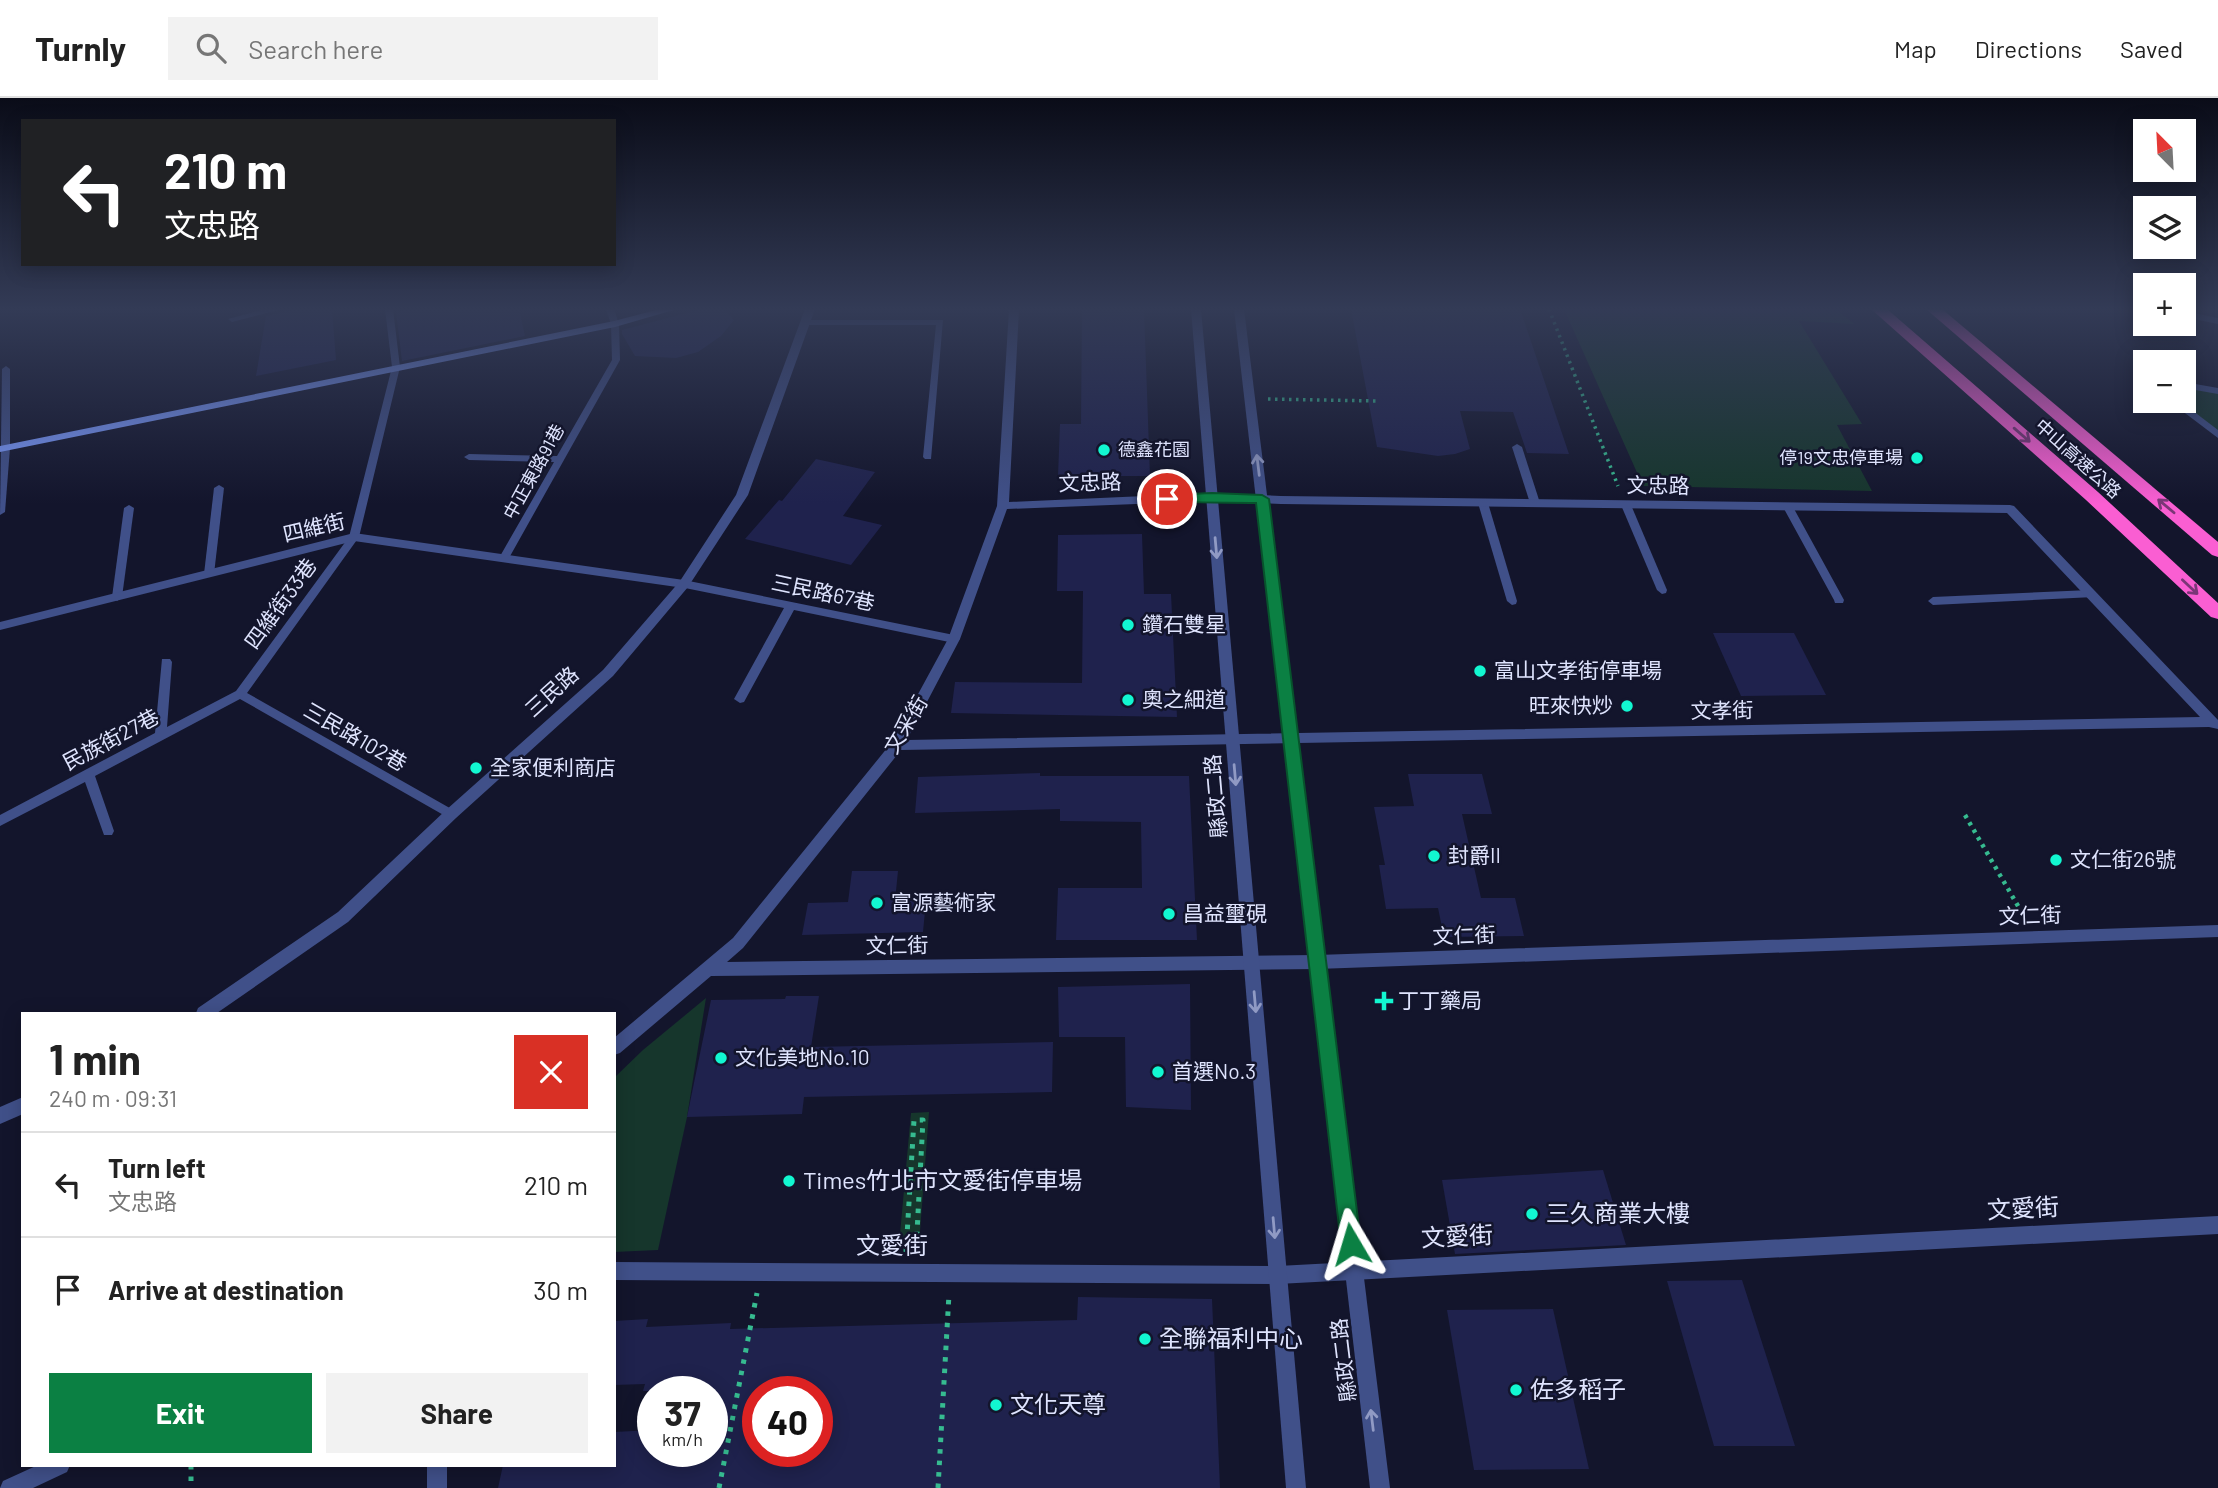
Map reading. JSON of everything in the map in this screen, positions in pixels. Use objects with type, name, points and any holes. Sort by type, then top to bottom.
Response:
[{"type":"highway","name":"中山高速公路","points":[[1952,374],[2092,496],[2218,613]]},
{"type":"highway","name":"中山高速公路","points":[[2009,374],[2218,551]]},
{"type":"main road","points":[[2,448],[363,374]]},
{"type":"street","name":"三民路","points":[[205,1012],[343,917],[451,814],[608,673],[684,584],[742,495],[786,374]]},
{"type":"street","name":"文采街","points":[[616,1046],[711,969],[738,943],[897,745],[954,639],[1003,506],[1010,374]]},
{"type":"street","name":"縣政二路","points":[[1202,374],[1296,1488]]},
{"type":"street","name":"縣政二路","points":[[1247,374],[1380,1488]]},
{"type":"street","points":[[2190,413],[2218,435]]},
{"type":"street","name":"文忠路","points":[[1003,506],[1212,497],[2010,509],[2215,726]]},
{"type":"street","name":"四維街","points":[[0,626],[354,537],[684,584]]},
{"type":"street","name":"文孝街","points":[[897,745],[1232,737],[1504,737],[2215,726]]},
{"type":"street","name":"文仁街","points":[[711,969],[1252,964],[2218,931]]},
{"type":"street","points":[[0,1116],[21,1106]]},
{"type":"street","name":"文愛街","points":[[616,1271],[1278,1275],[2218,1225]]},
{"type":"street","points":[[10,1488],[56,1467]]},
{"type":"street","points":[[436,1467],[437,1488]]},
{"type":"lane","points":[[0,512],[6,374]]},
{"type":"lane","points":[[354,537],[394,374]]},
{"type":"lane","name":"中正東路91巷","points":[[504,558],[608,374]]},
{"type":"lane","points":[[928,457],[935,374]]},
{"type":"lane","points":[[2196,387],[2218,391]]},
{"type":"lane","points":[[1517,447],[1535,503]]},
{"type":"lane","points":[[469,457],[560,459]]},
{"type":"lane","points":[[209,574],[219,488]]},
{"type":"lane","points":[[1483,503],[1512,601]]},
{"type":"lane","points":[[1626,505],[1662,590]]},
{"type":"lane","points":[[1788,507],[1839,600]]},
{"type":"lane","points":[[117,597],[129,508]]},
{"type":"lane","name":"四維街33巷","points":[[240,694],[354,537]]},
{"type":"lane","name":"三民路67巷","points":[[684,584],[954,639]]},
{"type":"lane","points":[[1933,601],[2090,593]]},
{"type":"lane","points":[[740,699],[790,606]]},
{"type":"lane","points":[[161,736],[166,662]]},
{"type":"lane","name":"民族街27巷","points":[[0,821],[240,694]]},
{"type":"lane","name":"三民路102巷","points":[[240,694],[451,814]]},
{"type":"lane","points":[[88,774],[108,831]]},
{"type":"path","points":[[1574,374],[1619,490]]},
{"type":"path","points":[[1250,400],[1377,401]]},
{"type":"path","points":[[1965,815],[2036,937]]},
{"type":"path","points":[[914,1120],[923,1120],[910,1273],[914,1120]]},
{"type":"path","points":[[719,1488],[761,1272]]},
{"type":"path","points":[[938,1488],[950,1272]]},
{"type":"path","points":[[191,1467],[191,1488]]},
{"type":"green space","points":[[1593,374],[1831,374],[1862,424],[1837,425],[1872,491],[1643,486]]},
{"type":"green space","points":[[2196,387],[2218,390],[2218,435],[2190,413],[2196,413]]},
{"type":"green space","points":[[706,998],[687,1117],[658,1250],[616,1252],[616,1076]]},
{"type":"green space","points":[[929,1112],[919,1245],[899,1245],[911,1113]]},
{"type":"building","points":[[1081,374],[1146,374],[1150,476],[1058,476],[1060,424],[1081,424]]},
{"type":"building","points":[[1363,374],[1542,374],[1569,454],[1527,453],[1513,412],[1460,411],[1470,449],[1455,454],[1438,456],[1377,447]]},
{"type":"building","points":[[816,459],[875,472],[843,516],[882,525],[851,565],[745,539],[779,500],[782,501]]},
{"type":"building","points":[[1142,534],[1144,594],[1171,594],[1177,717],[951,713],[955,682],[1082,683],[1083,591],[1057,591],[1058,535]]},
{"type":"building","points":[[1713,633],[1794,633],[1826,695],[1741,696]]},
{"type":"building","points":[[1040,773],[1040,776],[1189,776],[1197,940],[1056,940],[1058,888],[1142,888],[1141,822],[1060,821],[1060,809],[915,813],[918,777]]},
{"type":"building","name":"封爵II","points":[[1408,774],[1482,774],[1492,814],[1462,814],[1481,898],[1515,898],[1524,936],[1444,937],[1438,908],[1386,909],[1379,865],[1385,865],[1374,807],[1414,806]]},
{"type":"building","name":"富源藝術家","points":[[852,871],[898,871],[895,901],[926,901],[923,932],[802,935],[808,903],[848,902]]},
{"type":"building","name":"首選No.3","points":[[1190,984],[1191,1110],[1126,1107],[1125,1037],[1059,1037],[1058,987]]},
{"type":"building","points":[[786,996],[819,996],[811,1047],[1053,1042],[1052,1092],[804,1097],[802,1114],[687,1117],[711,1000],[785,999]]},
{"type":"building","name":"三久商業大樓","points":[[1603,1170],[1626,1245],[1455,1254],[1442,1180]]},
{"type":"building","points":[[1742,1280],[1795,1446],[1714,1446],[1667,1281]]},
{"type":"building","points":[[1078,1297],[1212,1299],[1220,1488],[498,1488],[503,1467],[616,1467],[616,1432],[637,1431],[637,1467],[728,1467],[728,1376],[637,1376],[637,1384],[616,1385],[616,1321],[648,1319],[646,1327],[731,1323],[730,1329],[1077,1320]]},
{"type":"building","name":"佐多稻子","points":[[1553,1309],[1589,1469],[1474,1470],[1447,1310]]},
{"type":"place","name":"德鑫花園","points":[[1104,450]]},
{"type":"place","name":"停19文忠停車場","points":[[1917,458]]},
{"type":"place","name":"鑽石雙星","points":[[1128,625]]},
{"type":"place","name":"富山文孝街停車場","points":[[1480,671]]},
{"type":"place","name":"奧之細道","points":[[1128,700]]},
{"type":"place","name":"旺來快炒","points":[[1627,706]]},
{"type":"place","name":"全家便利商店","points":[[476,768]]},
{"type":"place","name":"封爵II","points":[[1434,856]]},
{"type":"place","name":"文仁街26號","points":[[2056,860]]},
{"type":"place","name":"富源藝術家","points":[[877,903]]},
{"type":"place","name":"昌益璽硯","points":[[1169,914]]},
{"type":"place","name":"丁丁藥局","points":[[1384,1001]]},
{"type":"place","name":"文化美地No.10","points":[[721,1058]]},
{"type":"place","name":"首選No.3","points":[[1158,1072]]},
{"type":"place","name":"Times竹北市文愛街停車場","points":[[789,1181]]},
{"type":"place","name":"三久商業大樓","points":[[1532,1214]]},
{"type":"place","name":"全聯福利中心","points":[[1145,1339]]},
{"type":"place","name":"佐多稻子","points":[[1516,1390]]},
{"type":"place","name":"文化天尊","points":[[996,1405]]},
{"type":"route","points":[[1167,499],[1262,499],[1351,1244]]}]
